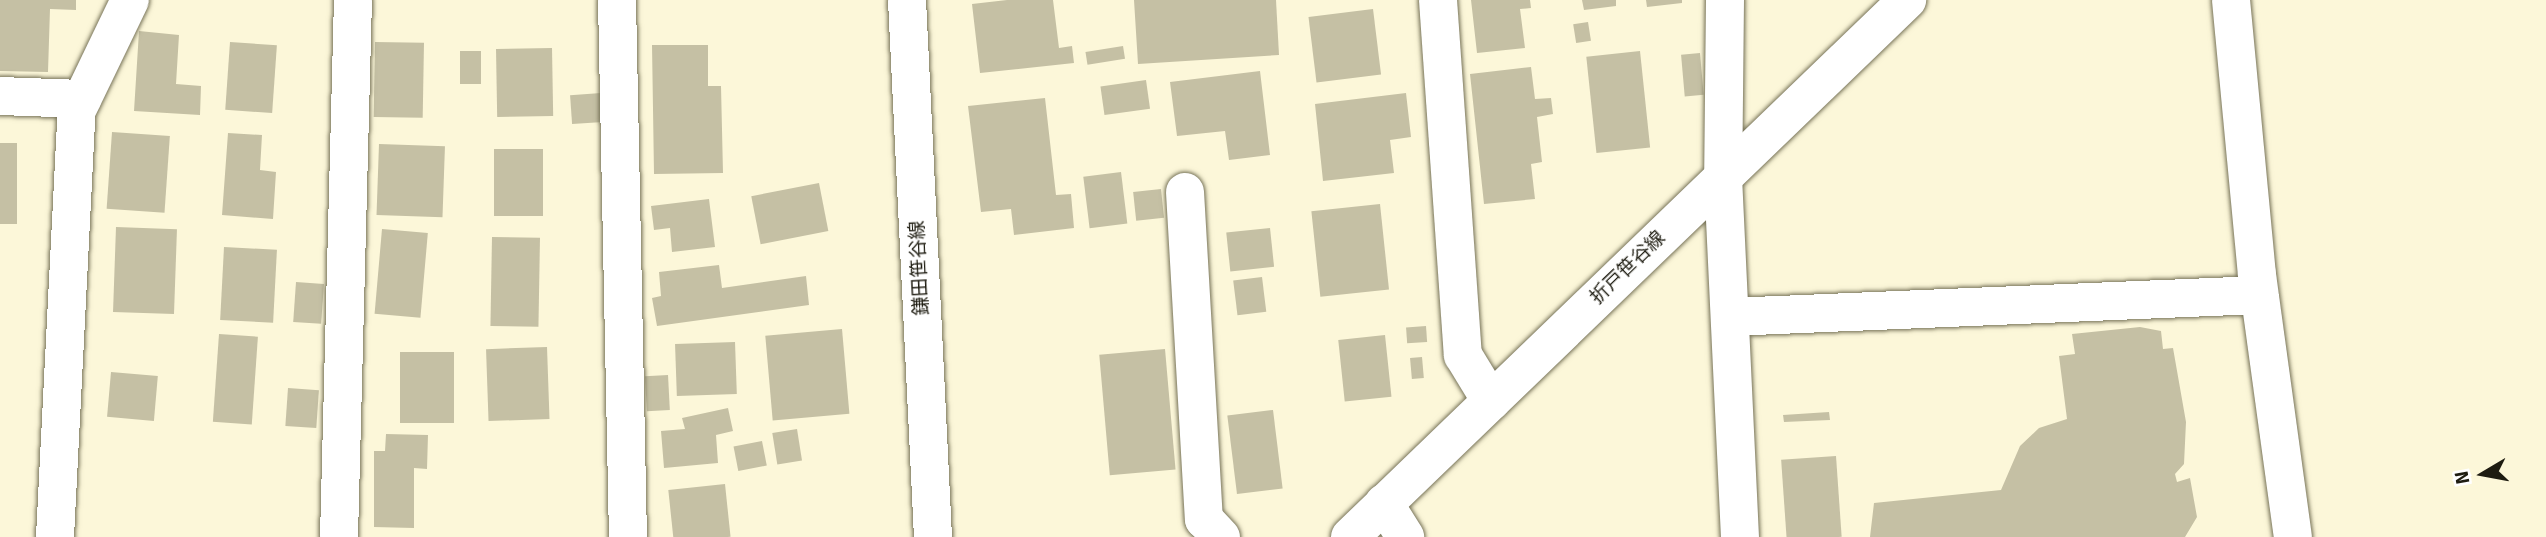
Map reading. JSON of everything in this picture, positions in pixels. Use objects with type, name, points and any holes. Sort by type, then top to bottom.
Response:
[{"type":"street","points":[[55,537],[82,99],[130,0]]},
{"type":"street","points":[[339,537],[353,0]]},
{"type":"street","points":[[617,0],[628,537]]},
{"type":"street","name":"鎌田笹谷線","points":[[907,0],[933,537]]},
{"type":"street","points":[[1438,0],[1463,355],[1491,401]]},
{"type":"street","points":[[1725,0],[1723,177],[1740,537]]},
{"type":"street","name":"折戸笹谷線","points":[[1350,537],[1907,0]]},
{"type":"street","points":[[2231,0],[2260,295],[2293,537]]},
{"type":"street","points":[[0,96],[82,99]]},
{"type":"street","points":[[1185,192],[1204,519],[1221,537]]},
{"type":"street","points":[[1730,317],[2260,295]]},
{"type":"street","points":[[1384,503],[1405,537]]},
{"type":"building","points":[[0,0],[76,0],[76,10],[50,9],[48,72],[0,71]]},
{"type":"building","points":[[1007,0],[1053,0],[1059,48],[1072,46],[1074,63],[980,73],[972,4]]},
{"type":"building","points":[[1134,0],[1276,0],[1279,55],[1138,64]]},
{"type":"building","points":[[1471,0],[1530,0],[1531,8],[1520,9],[1525,48],[1477,53]]},
{"type":"building","points":[[1582,0],[1616,0],[1616,6],[1584,10]]},
{"type":"building","points":[[1646,0],[1682,0],[1682,3],[1647,7]]},
{"type":"building","points":[[1373,9],[1381,75],[1317,82],[1308,17]]},
{"type":"building","points":[[1588,22],[1591,41],[1576,43],[1573,24]]},
{"type":"building","points":[[139,31],[179,35],[176,84],[201,86],[200,115],[134,111]]},
{"type":"building","points":[[230,42],[277,45],[272,113],[225,110]]},
{"type":"building","points":[[375,42],[424,43],[423,118],[374,117]]},
{"type":"building","points":[[652,45],[708,45],[708,86],[721,86],[723,173],[654,174]]},
{"type":"building","points":[[1123,46],[1125,59],[1088,65],[1085,52]]},
{"type":"building","points":[[552,48],[553,116],[497,117],[496,49]]},
{"type":"building","points":[[460,51],[481,51],[481,84],[460,84]]},
{"type":"building","points":[[1640,51],[1650,147],[1596,153],[1586,57]]},
{"type":"building","points":[[1700,53],[1704,95],[1685,96],[1681,55]]},
{"type":"building","points":[[1531,67],[1535,99],[1551,98],[1553,114],[1537,117],[1542,162],[1531,164],[1535,199],[1484,204],[1470,74]]},
{"type":"building","points":[[1260,71],[1270,155],[1229,160],[1225,131],[1177,136],[1170,82]]},
{"type":"building","points":[[1146,80],[1150,109],[1104,115],[1100,86]]},
{"type":"building","points":[[601,93],[603,122],[572,124],[570,95]]},
{"type":"building","points":[[1406,93],[1411,137],[1390,140],[1394,173],[1323,181],[1315,104]]},
{"type":"building","points":[[1045,98],[1056,195],[1071,194],[1074,228],[1014,235],[1011,209],[981,212],[968,106]]},
{"type":"building","points":[[112,132],[170,136],[164,213],[107,209]]},
{"type":"building","points":[[228,133],[262,135],[260,170],[276,172],[273,219],[222,215]]},
{"type":"building","points":[[0,143],[17,143],[17,224],[0,224]]},
{"type":"building","points":[[379,144],[445,146],[442,217],[377,215]]},
{"type":"building","points":[[494,149],[543,149],[543,216],[494,216]]},
{"type":"building","points":[[1121,172],[1127,224],[1090,228],[1083,177]]},
{"type":"building","points":[[819,183],[828,231],[761,244],[751,196]]},
{"type":"building","points":[[1161,189],[1164,218],[1136,221],[1133,192]]},
{"type":"building","points":[[709,199],[715,247],[672,252],[670,228],[654,230],[651,206]]},
{"type":"building","points":[[1380,204],[1389,290],[1320,297],[1311,211]]},
{"type":"building","points":[[116,227],[177,229],[174,314],[113,312]]},
{"type":"building","points":[[1270,228],[1274,267],[1230,271],[1226,233]]},
{"type":"building","points":[[382,229],[428,233],[420,318],[375,314]]},
{"type":"building","points":[[492,237],[540,238],[538,327],[490,326]]},
{"type":"building","points":[[224,247],[277,250],[273,323],[220,320]]},
{"type":"building","points":[[719,265],[722,288],[806,276],[809,305],[657,326],[652,298],[661,296],[659,272]]},
{"type":"building","points":[[1262,277],[1266,312],[1237,315],[1233,281]]},
{"type":"building","points":[[296,282],[324,284],[321,324],[293,322]]},
{"type":"building","points":[[1426,326],[1427,342],[1407,343],[1406,327]]},
{"type":"building","points":[[2140,327],[2161,331],[2163,349],[2173,348],[2186,422],[2184,464],[2175,474],[2177,482],[2190,478],[2197,517],[2185,537],[1870,537],[1874,503],[2001,490],[2020,446],[2039,428],[2067,419],[2059,356],[2075,354],[2072,334]]},
{"type":"building","points":[[842,329],[849,414],[773,420],[765,336]]},
{"type":"building","points":[[219,334],[258,337],[252,425],[213,422]]},
{"type":"building","points":[[1385,335],[1391,397],[1345,402],[1338,340]]},
{"type":"building","points":[[735,342],[737,394],[677,396],[675,344]]},
{"type":"building","points":[[547,347],[550,419],[489,421],[486,349]]},
{"type":"building","points":[[1165,349],[1176,470],[1110,475],[1099,355]]},
{"type":"building","points":[[400,352],[454,352],[454,423],[400,423]]},
{"type":"building","points":[[1422,357],[1424,378],[1412,379],[1410,358]]},
{"type":"building","points":[[111,372],[158,376],[154,421],[107,417]]},
{"type":"building","points":[[668,375],[670,410],[647,411],[645,376]]},
{"type":"building","points":[[288,388],[319,390],[316,428],[285,426]]},
{"type":"building","points":[[728,408],[733,431],[716,435],[718,463],[664,468],[661,431],[685,429],[682,418]]},
{"type":"building","points":[[1273,410],[1283,488],[1237,494],[1227,416]]},
{"type":"building","points":[[1829,412],[1830,420],[1784,422],[1783,415]]},
{"type":"building","points":[[797,429],[802,461],[777,465],[772,433]]},
{"type":"building","points":[[386,434],[428,435],[427,469],[414,468],[414,528],[374,527],[374,451],[385,451]]},
{"type":"building","points":[[762,441],[767,466],[738,471],[734,447]]},
{"type":"building","points":[[1836,456],[1842,537],[1787,537],[1781,460]]},
{"type":"building","points":[[725,484],[731,537],[673,537],[668,490]]}]
